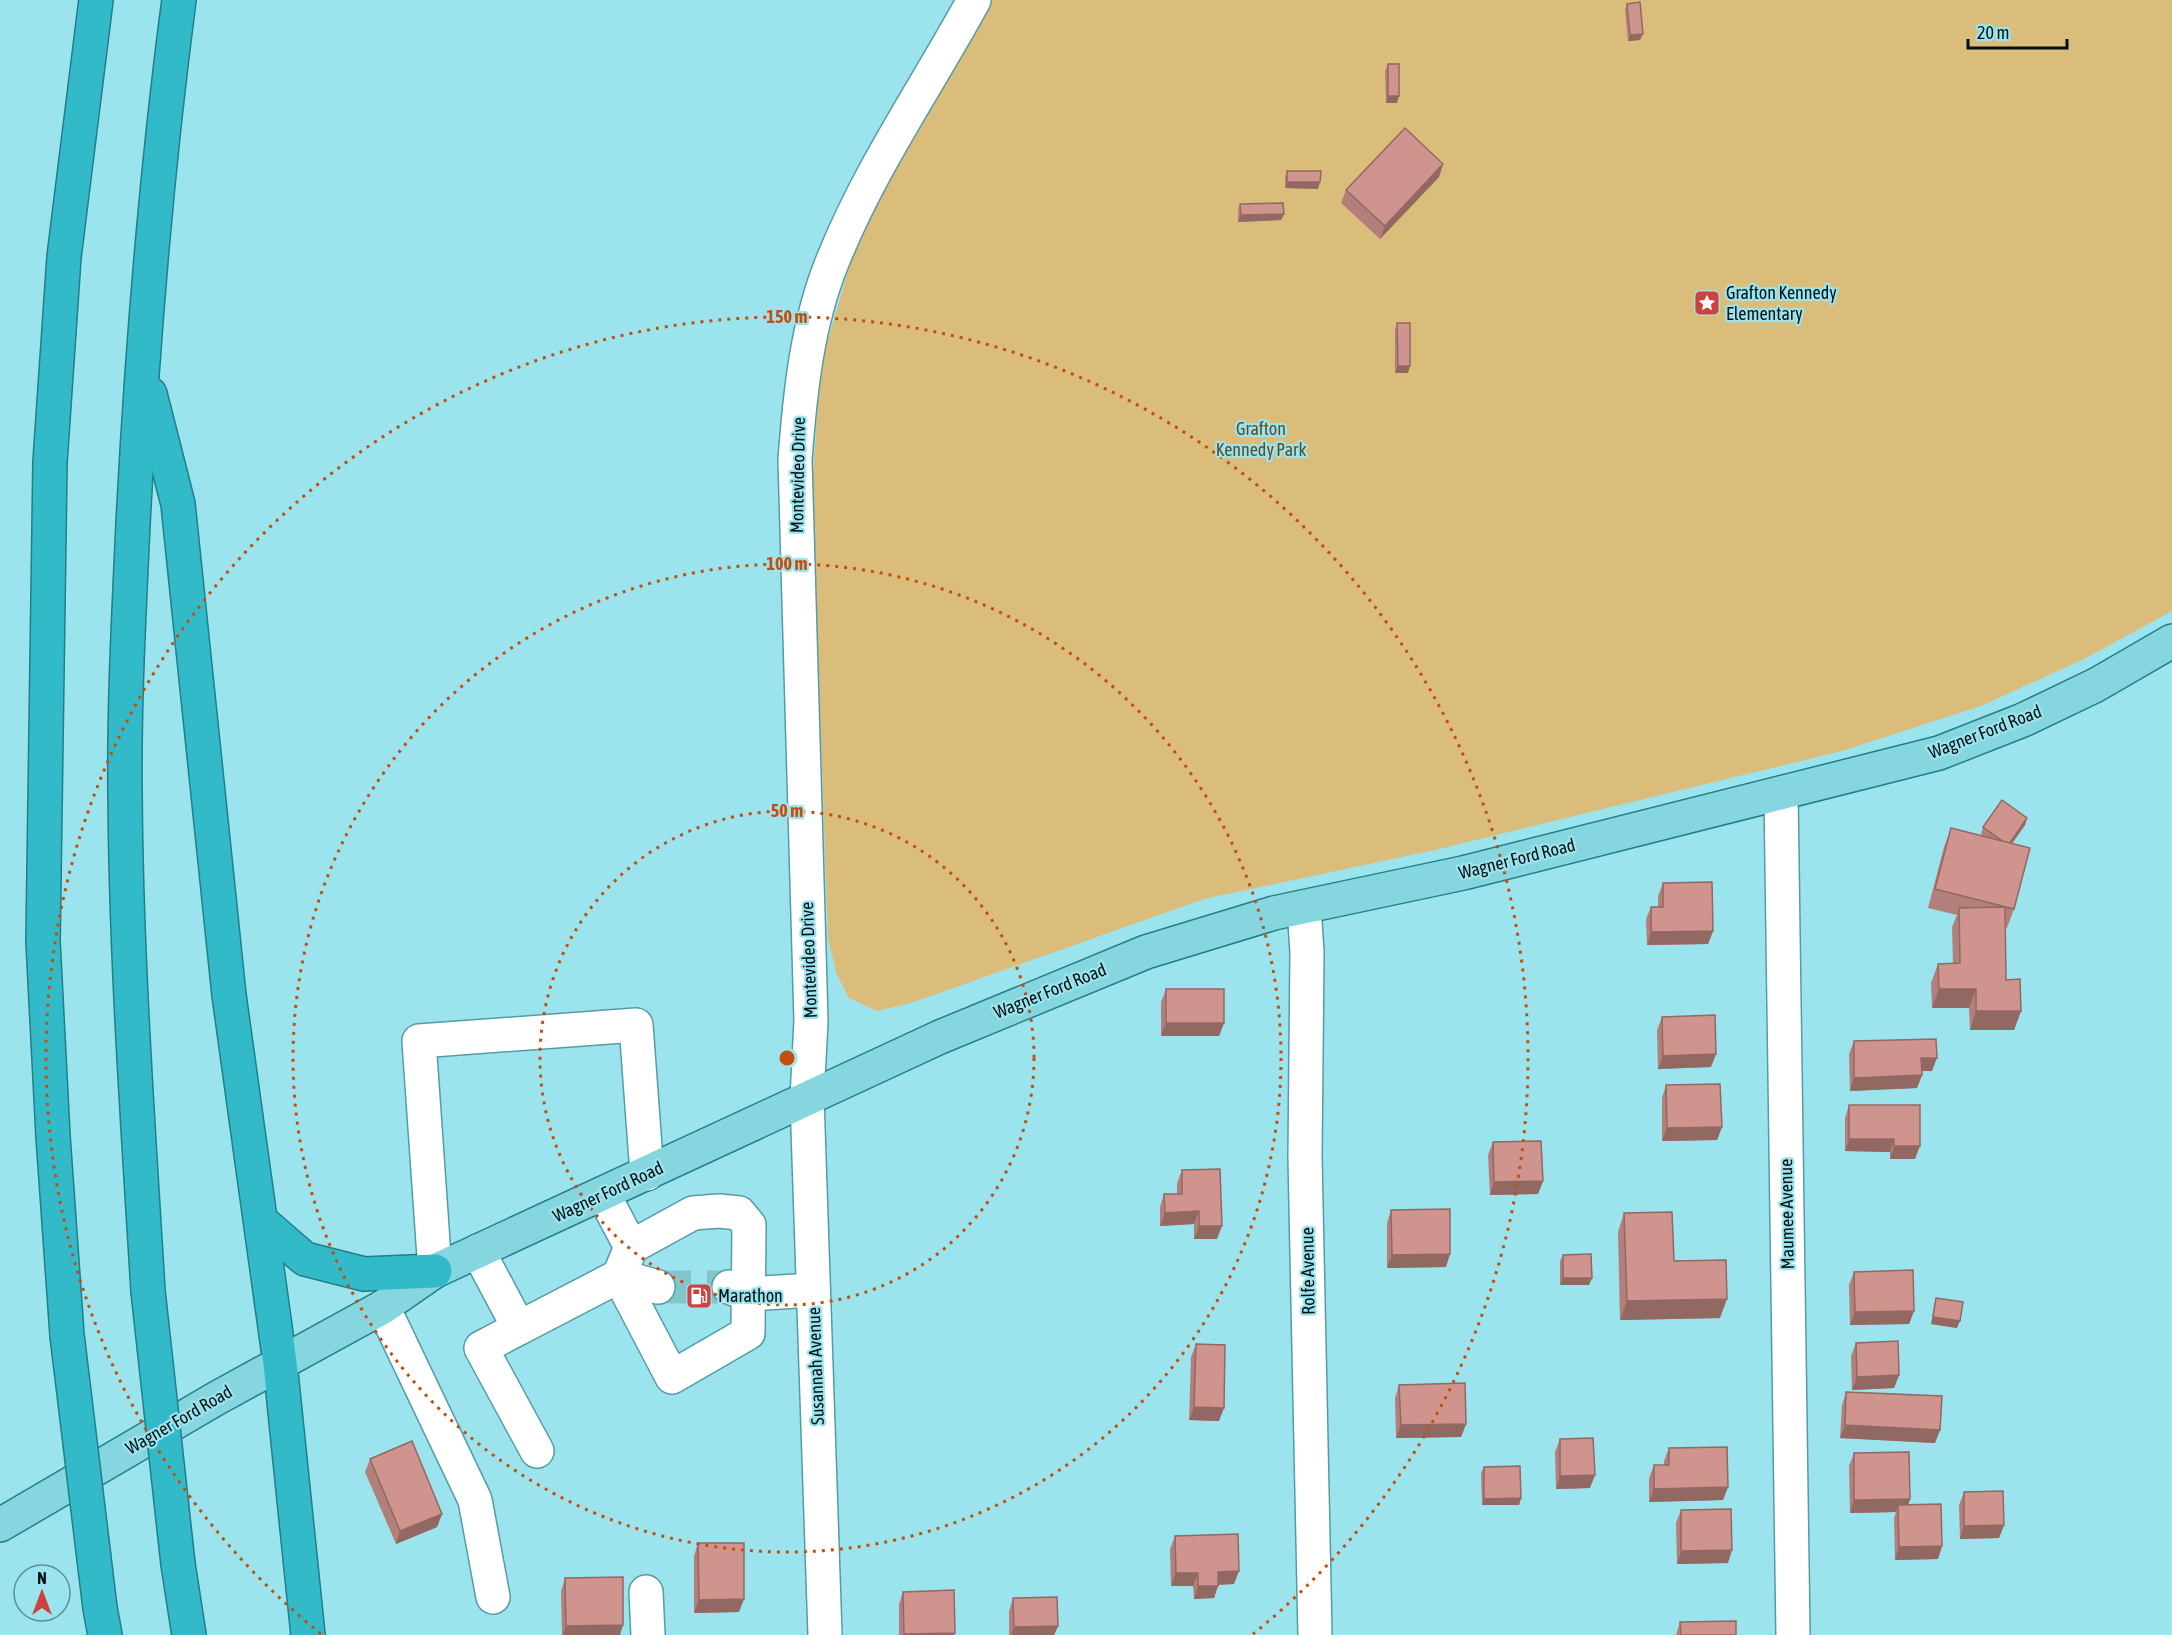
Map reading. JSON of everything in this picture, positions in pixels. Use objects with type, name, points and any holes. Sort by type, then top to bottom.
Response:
[{"type":"highway","points":[[96,0],[64,257],[50,462],[43,941],[53,1136],[68,1335],[103,1621]]},
{"type":"highway","points":[[179,0],[161,130],[141,361],[124,788],[130,1015],[148,1291],[178,1564],[189,1635]]},
{"type":"highway","points":[[141,361],[178,504],[229,995],[280,1363],[308,1635]]},
{"type":"highway","points":[[261,1221],[305,1259],[364,1274],[435,1271]]},
{"type":"main road","name":"Wagner Ford Road","points":[[0,1526],[280,1363],[384,1307],[435,1271],[940,1037],[1146,952],[1274,913],[1463,873],[1950,749],[2023,720],[2096,685],[2172,641]]},
{"type":"street","name":"Montevideo Drive","points":[[807,1098],[811,1021],[795,460],[799,401],[813,322],[832,261],[864,190],[974,0]]},
{"type":"street","name":"Maumee Avenue","points":[[1781,793],[1793,1635]]},
{"type":"street","name":"Rolfe Avenue","points":[[1304,907],[1307,952],[1305,1157],[1315,1635]]},
{"type":"street","points":[[435,1271],[419,1041],[636,1025],[647,1174]]},
{"type":"street","name":"Susannah Avenue","points":[[807,1098],[825,1635]]},
{"type":"street","points":[[537,1451],[481,1348],[519,1328],[625,1261],[693,1213],[719,1211],[739,1214],[749,1226],[738,1290],[748,1333],[672,1377],[625,1261],[603,1194]]},
{"type":"street","points":[[478,1251],[519,1328]]},
{"type":"street","points":[[625,1261],[658,1287]]},
{"type":"street","points":[[738,1290],[813,1290]]},
{"type":"street","points":[[384,1307],[475,1500],[493,1597]]},
{"type":"street","points":[[646,1592],[648,1635]]},
{"type":"green space","name":"Grafton Kennedy Park","points":[[990,0],[2172,0],[2172,611],[2084,659],[1981,706],[1842,751],[1435,850],[1204,899],[911,1003],[877,1011],[849,998],[837,975],[828,939],[812,487],[821,364],[854,250],[918,124]]},
{"type":"building","points":[[1640,2],[1643,34],[1630,35],[1627,4]]},
{"type":"building","points":[[1388,64],[1399,64],[1399,96],[1388,96]]},
{"type":"building","points":[[1405,128],[1443,164],[1385,226],[1346,190]]},
{"type":"building","points":[[1287,171],[1321,171],[1320,182],[1287,182]]},
{"type":"building","points":[[1283,203],[1284,214],[1241,215],[1240,204]]},
{"type":"building","points":[[1397,323],[1410,323],[1410,366],[1398,366]]},
{"type":"building","points":[[2002,800],[2027,818],[2010,843],[2004,842],[1983,827]]},
{"type":"building","points":[[1951,828],[2030,848],[2014,909],[1935,889]]},
{"type":"building","points":[[1712,882],[1713,931],[1651,932],[1651,907],[1663,907],[1663,883]]},
{"type":"building","points":[[2005,907],[2006,980],[2020,979],[2021,1011],[1976,1011],[1976,989],[1939,989],[1938,964],[1960,963],[1959,908]]},
{"type":"building","points":[[1166,989],[1224,989],[1224,1023],[1166,1023]]},
{"type":"building","points":[[1715,1015],[1716,1054],[1663,1056],[1662,1017]]},
{"type":"building","points":[[1936,1039],[1937,1058],[1921,1058],[1922,1075],[1854,1078],[1854,1041]]},
{"type":"building","points":[[1720,1084],[1722,1127],[1667,1128],[1666,1085]]},
{"type":"building","points":[[1849,1105],[1920,1105],[1920,1146],[1894,1146],[1894,1139],[1849,1139]]},
{"type":"building","points":[[1541,1141],[1543,1181],[1494,1182],[1493,1142]]},
{"type":"building","points":[[1220,1169],[1222,1226],[1199,1226],[1199,1211],[1165,1213],[1164,1194],[1182,1194],[1182,1170]]},
{"type":"building","points":[[1450,1209],[1450,1254],[1392,1255],[1391,1210]]},
{"type":"building","points":[[1672,1212],[1674,1261],[1726,1260],[1727,1299],[1627,1301],[1624,1213]]},
{"type":"building","points":[[1591,1254],[1592,1278],[1563,1278],[1563,1255]]},
{"type":"building","points":[[1913,1270],[1914,1311],[1855,1312],[1854,1272]]},
{"type":"building","points":[[1936,1298],[1963,1302],[1960,1321],[1933,1317]]},
{"type":"building","points":[[1898,1341],[1899,1375],[1857,1377],[1856,1343]]},
{"type":"building","points":[[1196,1344],[1225,1345],[1224,1408],[1194,1407]]},
{"type":"building","points":[[1465,1383],[1466,1424],[1401,1425],[1399,1385]]},
{"type":"building","points":[[1846,1392],[1942,1396],[1940,1430],[1845,1425]]},
{"type":"building","points":[[1593,1438],[1595,1475],[1560,1476],[1560,1439]]},
{"type":"building","points":[[412,1441],[442,1514],[400,1531],[370,1459]]},
{"type":"building","points":[[1727,1447],[1728,1487],[1654,1489],[1654,1465],[1669,1465],[1669,1448]]},
{"type":"building","points":[[1909,1452],[1910,1499],[1854,1500],[1854,1453]]},
{"type":"building","points":[[1520,1466],[1521,1498],[1484,1499],[1484,1467]]},
{"type":"building","points":[[2003,1491],[2004,1525],[1964,1526],[1964,1492]]},
{"type":"building","points":[[1941,1504],[1942,1546],[1899,1547],[1898,1505]]},
{"type":"building","points":[[1731,1509],[1732,1550],[1681,1551],[1681,1510]]},
{"type":"building","points":[[1238,1534],[1239,1571],[1218,1572],[1218,1586],[1198,1586],[1198,1573],[1176,1573],[1175,1536]]},
{"type":"building","points":[[698,1543],[744,1543],[744,1599],[699,1600]]},
{"type":"building","points":[[623,1577],[623,1625],[566,1626],[565,1578]]},
{"type":"building","points":[[954,1590],[955,1633],[904,1634],[903,1592]]},
{"type":"building","points":[[1057,1597],[1058,1626],[1014,1627],[1013,1598]]},
{"type":"building","points":[[1736,1621],[1736,1635],[1681,1635],[1680,1622]]},
{"type":"tunnel","points":[[658,1287],[727,1287]]},
{"type":"place","name":"Grafton Kennedy Elementary","points":[[1707,303]]},
{"type":"place","name":"Marathon","points":[[699,1296]]}]
